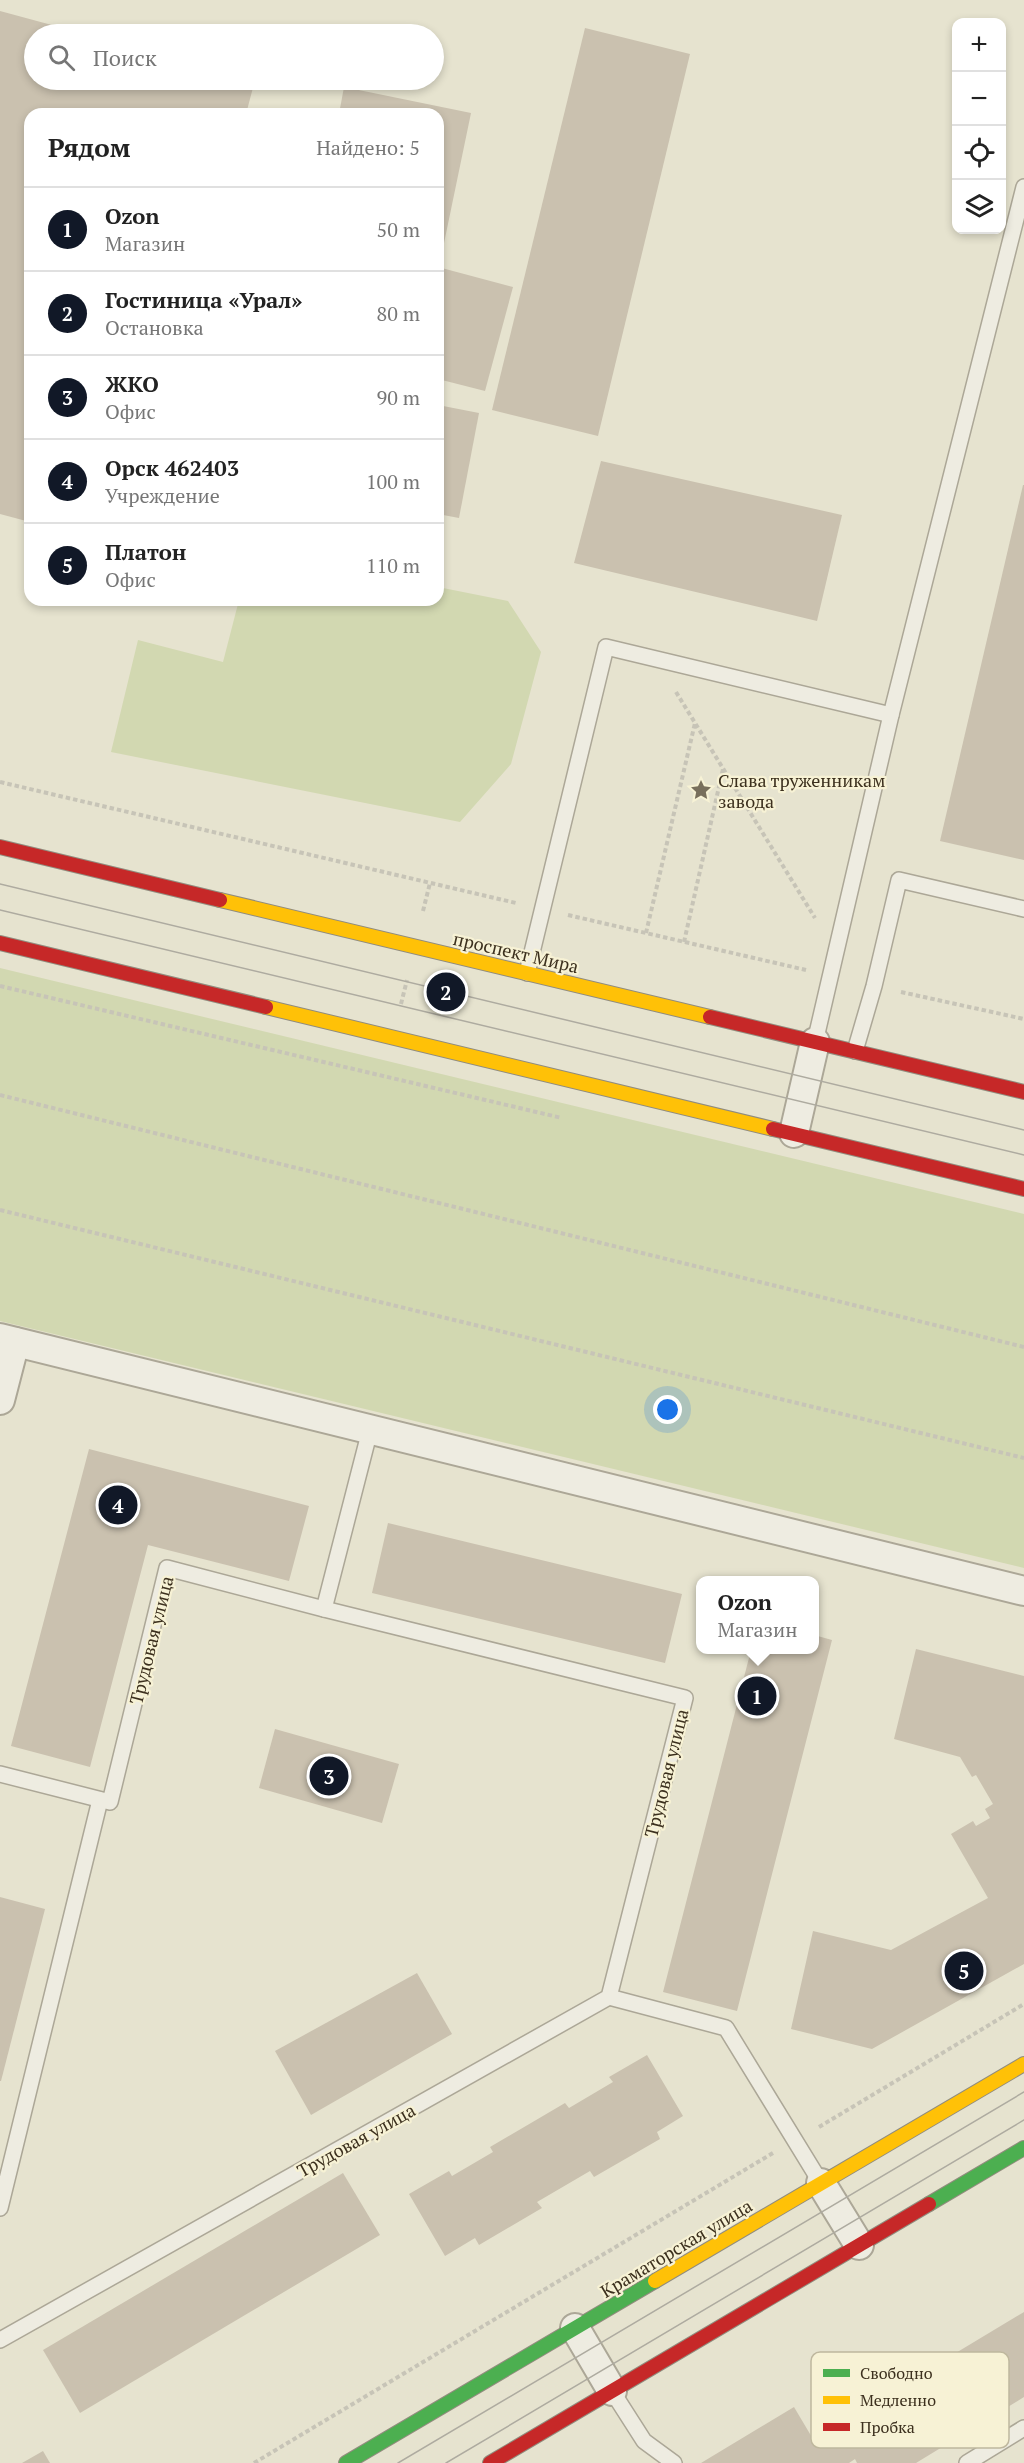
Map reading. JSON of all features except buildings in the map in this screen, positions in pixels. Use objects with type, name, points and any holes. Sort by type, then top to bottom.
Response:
[{"type":"main road","name":"проспект Мира","points":[[0,847],[1024,1092]]},
{"type":"main road","points":[[0,943],[1024,1189]]},
{"type":"main road","name":"Краматорская улица","points":[[346,2463],[1024,2064]]},
{"type":"main road","points":[[490,2463],[1024,2148]]},
{"type":"street","points":[[794,1133],[815,1042]]},
{"type":"street","points":[[0,1400],[7,1340],[1024,1591]]},
{"type":"street","points":[[821,2183],[859,2245]]},
{"type":"street","points":[[575,2328],[612,2391]]},
{"type":"lane","points":[[815,1042],[891,714],[1024,187]]},
{"type":"lane","points":[[527,973],[606,647],[891,714]]},
{"type":"lane","points":[[855,1051],[874,986],[899,880],[1024,909]]},
{"type":"lane","points":[[324,1609],[370,1430]]},
{"type":"lane","name":"Трудовая улица","points":[[1,2336],[609,1997],[685,1698],[167,1568],[110,1802],[100,1800]]},
{"type":"lane","points":[[0,1774],[100,1800],[0,2208]]},
{"type":"lane","points":[[609,1997],[726,2028],[821,2183]]},
{"type":"lane","points":[[612,2391],[644,2441],[674,2463]]},
{"type":"lane","points":[[1009,2437],[1024,2428]]},
{"type":"lane","points":[[967,2463],[991,2448]]},
{"type":"path","points":[[655,658],[836,952]]},
{"type":"path","points":[[646,933],[695,723]]},
{"type":"path","points":[[684,942],[723,769]]},
{"type":"path","points":[[0,782],[831,976]]},
{"type":"path","points":[[0,986],[570,1120]]},
{"type":"path","points":[[874,986],[1024,1019]]},
{"type":"path","points":[[0,1095],[1024,1347]]},
{"type":"path","points":[[0,1210],[1024,1458]]},
{"type":"path","points":[[254,2463],[1024,2004]]},
{"type":"green space","points":[[444,588],[508,601],[541,652],[511,764],[460,822],[111,752],[138,640],[223,662],[237,606],[444,606]]},
{"type":"green space","points":[[0,968],[1024,1214],[1024,1568],[0,1321]]},
{"type":"tram line","points":[[0,884],[1024,1130]]},
{"type":"tram line","points":[[0,910],[1024,1155]]},
{"type":"tram line","points":[[398,2463],[1024,2092]]},
{"type":"tram line","points":[[446,2463],[1024,2120]]},
{"type":"traffic: fast","points":[[929,2204],[1024,2148]]},
{"type":"traffic: fast","points":[[346,2463],[655,2281]]},
{"type":"traffic: slow","points":[[220,900],[710,1017]]},
{"type":"traffic: slow","points":[[266,1007],[773,1129]]},
{"type":"traffic: slow","points":[[655,2281],[1024,2064]]},
{"type":"traffic: jam","points":[[0,847],[220,900]]},
{"type":"traffic: jam","points":[[0,943],[266,1007]]},
{"type":"traffic: jam","points":[[710,1017],[1024,1092]]},
{"type":"traffic: jam","points":[[773,1129],[1024,1189]]},
{"type":"traffic: jam","points":[[490,2463],[929,2204]]},
{"type":"place","name":"Слава труженникам завода","points":[[701,790]]},
{"type":"place","name":"Гостиница «Урал»","points":[[446,992]]},
{"type":"place","name":"Орск 462403","points":[[118,1505]]},
{"type":"place","name":"Ozon","points":[[757,1696]]},
{"type":"place","name":"ЖКО","points":[[329,1776]]},
{"type":"place","name":"Платон","points":[[964,1971]]}]
